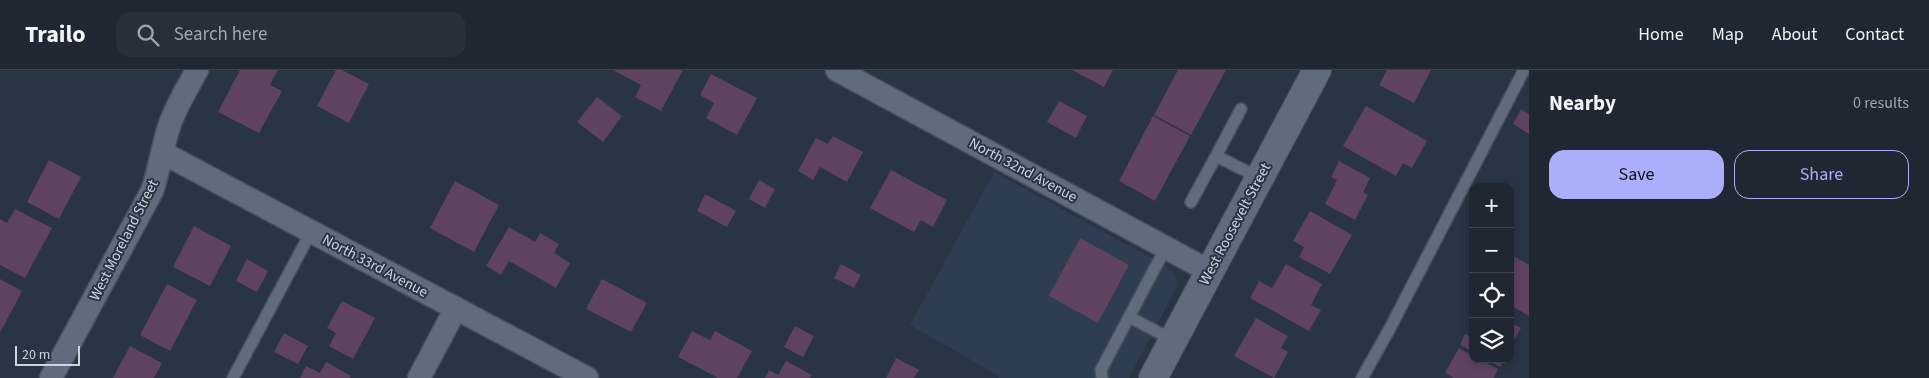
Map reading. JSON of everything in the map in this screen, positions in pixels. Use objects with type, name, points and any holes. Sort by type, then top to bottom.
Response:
[{"type":"street","name":"West Moreland Street","points":[[51,378],[152,191],[168,130],[197,70]]},
{"type":"street","name":"North 32nd Avenue","points":[[837,70],[1210,271]]},
{"type":"street","name":"West Roosevelt Street","points":[[1153,378],[1317,70]]},
{"type":"street","name":"North 33rd Avenue","points":[[163,153],[587,378]]},
{"type":"street","points":[[419,378],[456,308]]},
{"type":"lane","points":[[1362,378],[1389,330],[1524,70]]},
{"type":"lane","points":[[1191,202],[1241,109]]},
{"type":"lane","points":[[1216,156],[1260,178]]},
{"type":"lane","points":[[233,378],[311,232]]},
{"type":"lane","points":[[1102,378],[1101,370],[1166,247]]},
{"type":"lane","points":[[1129,317],[1173,340]]},
{"type":"shaded area","points":[[994,172],[1168,267],[1176,275],[1177,286],[1129,378],[998,378],[999,376],[910,325]]},
{"type":"building","points":[[240,70],[278,70],[270,85],[282,91],[259,133],[218,112]]},
{"type":"building","points":[[336,70],[342,70],[369,84],[349,123],[317,106]]},
{"type":"building","points":[[613,70],[683,70],[661,111],[635,97],[641,85]]},
{"type":"building","points":[[1072,70],[1113,70],[1104,87]]},
{"type":"building","points":[[1178,70],[1226,70],[1191,135],[1154,115]]},
{"type":"building","points":[[1387,70],[1431,70],[1414,103],[1379,85]]},
{"type":"building","points":[[711,74],[757,98],[737,135],[706,118],[714,103],[700,95]]},
{"type":"building","points":[[597,97],[622,116],[603,142],[577,122]]},
{"type":"building","points":[[1059,101],[1087,116],[1076,138],[1047,122]]},
{"type":"building","points":[[1366,106],[1427,141],[1412,168],[1403,163],[1396,176],[1343,146]]},
{"type":"building","points":[[1521,109],[1529,114],[1529,134],[1513,124]]},
{"type":"building","points":[[1153,116],[1190,136],[1155,201],[1119,181]]},
{"type":"building","points":[[833,136],[863,152],[847,182],[820,167],[813,180],[798,171],[816,138],[828,144]]},
{"type":"building","points":[[49,160],[81,177],[59,219],[27,202]]},
{"type":"building","points":[[1339,161],[1370,178],[1363,192],[1368,195],[1355,220],[1325,204],[1337,180],[1331,177]]},
{"type":"building","points":[[891,170],[947,200],[933,227],[921,220],[914,232],[870,208]]},
{"type":"building","points":[[759,180],[775,189],[765,208],[749,199]]},
{"type":"building","points":[[455,181],[499,205],[474,252],[430,228]]},
{"type":"building","points":[[705,194],[736,211],[727,227],[697,211]]},
{"type":"building","points":[[15,209],[52,228],[25,278],[0,265],[0,219],[7,223]]},
{"type":"building","points":[[1310,211],[1352,235],[1330,274],[1299,257],[1304,247],[1293,241]]},
{"type":"building","points":[[194,226],[231,246],[210,286],[173,267]]},
{"type":"building","points":[[509,227],[535,242],[540,233],[559,244],[554,253],[570,263],[556,288],[509,261],[501,275],[486,266]]},
{"type":"building","points":[[1080,238],[1129,265],[1098,323],[1049,296]]},
{"type":"building","points":[[1514,256],[1529,265],[1529,316],[1514,307]]},
{"type":"building","points":[[247,259],[268,271],[257,292],[236,281]]},
{"type":"building","points":[[841,264],[861,275],[854,288],[834,278]]},
{"type":"building","points":[[1286,264],[1322,284],[1311,305],[1321,310],[1309,331],[1250,298],[1259,281],[1272,288]]},
{"type":"building","points":[[0,279],[22,291],[0,333]]},
{"type":"building","points":[[602,279],[647,303],[631,332],[586,309]]},
{"type":"building","points":[[167,284],[197,300],[170,351],[140,335]]},
{"type":"building","points":[[342,301],[375,318],[353,359],[329,346],[336,333],[327,328]]},
{"type":"building","points":[[1256,318],[1288,336],[1281,348],[1288,352],[1274,378],[1234,356]]},
{"type":"building","points":[[1514,324],[1521,328],[1514,340]]},
{"type":"building","points":[[795,326],[814,336],[803,357],[784,347]]},
{"type":"building","points":[[692,331],[710,340],[715,331],[752,351],[737,378],[718,378],[678,357]]},
{"type":"building","points":[[284,333],[308,346],[298,364],[274,352]]},
{"type":"building","points":[[1465,334],[1469,336],[1469,350],[1460,345]]},
{"type":"building","points":[[130,346],[162,363],[154,378],[113,378]]},
{"type":"building","points":[[1459,348],[1469,354],[1469,363],[1487,363],[1498,369],[1494,378],[1454,378],[1445,373]]},
{"type":"building","points":[[896,358],[919,370],[914,378],[886,378]]},
{"type":"building","points":[[786,361],[812,375],[810,378],[765,378],[769,370],[778,375]]},
{"type":"building","points":[[326,362],[351,376],[350,378],[300,378],[306,366],[320,373]]},
{"type":"building","points":[[1493,363],[1502,363],[1500,367]]}]
